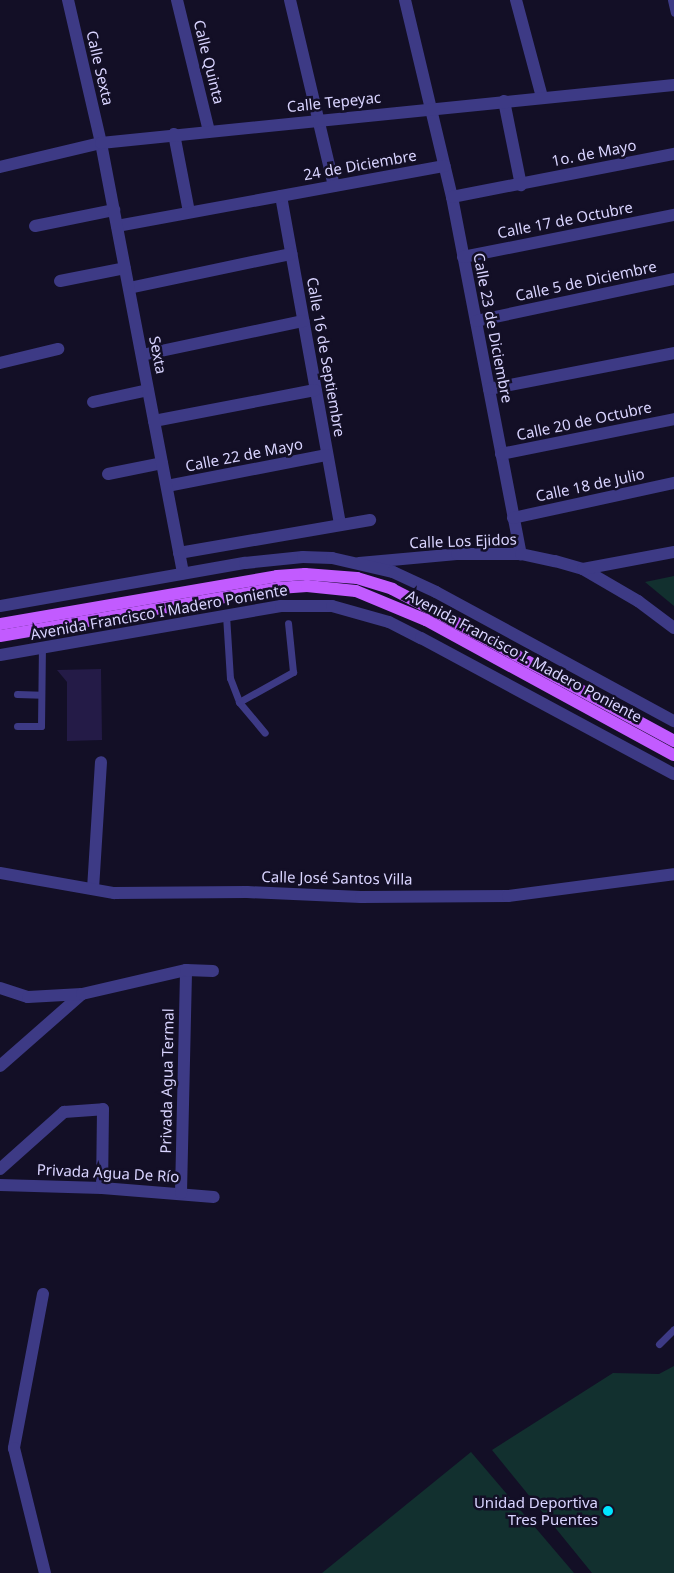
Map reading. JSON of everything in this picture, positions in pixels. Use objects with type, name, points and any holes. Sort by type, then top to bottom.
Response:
[{"type":"main road","name":"Avenida Francisco I. Madero Poniente","points":[[1,623],[277,576],[306,574],[357,578],[392,589],[431,609],[674,741]]},
{"type":"main road","name":"Avenida Francisco I. Madero Poniente","points":[[0,636],[279,588],[307,586],[356,591],[426,620],[674,755]]},
{"type":"street","name":"Calle Sexta","points":[[68,0],[101,143]]},
{"type":"street","name":"Calle Quinta","points":[[177,0],[209,131]]},
{"type":"street","points":[[290,0],[334,186]]},
{"type":"street","name":"Calle 23 de Diciembre","points":[[405,0],[433,108],[452,197],[521,554]]},
{"type":"street","points":[[516,0],[542,97]]},
{"type":"street","name":"Calle Tepeyac","points":[[0,167],[101,143],[174,134],[674,84]]},
{"type":"street","points":[[504,101],[521,185]]},
{"type":"street","points":[[174,134],[189,212]]},
{"type":"street","name":"Sexta","points":[[101,143],[183,573]]},
{"type":"street","name":"1o. de Mayo","points":[[452,197],[674,154]]},
{"type":"street","name":"24 de Diciembre","points":[[117,226],[445,166]]},
{"type":"street","name":"Calle 16 de Septiembre","points":[[281,196],[340,525]]},
{"type":"street","points":[[35,226],[114,210]]},
{"type":"street","name":"Calle 17 de Octubre","points":[[463,257],[674,215]]},
{"type":"street","points":[[129,288],[291,254]]},
{"type":"street","points":[[60,281],[125,268]]},
{"type":"street","name":"Calle 5 de Diciembre","points":[[476,321],[674,279]]},
{"type":"street","points":[[142,355],[303,321]]},
{"type":"street","points":[[0,363],[58,348]]},
{"type":"street","points":[[489,389],[674,353]]},
{"type":"street","points":[[93,402],[148,390]]},
{"type":"street","points":[[154,421],[315,390]]},
{"type":"street","name":"Calle 20 de Octubre","points":[[501,454],[674,419]]},
{"type":"street","name":"Calle 22 de Mayo","points":[[167,486],[327,455]]},
{"type":"street","points":[[108,474],[162,463]]},
{"type":"street","name":"Calle 18 de Julio","points":[[513,518],[674,484]]},
{"type":"street","points":[[179,553],[370,520]]},
{"type":"street","points":[[583,569],[674,552]]},
{"type":"street","name":"Calle Los Ejidos","points":[[354,563],[457,554],[521,554],[583,569],[638,601],[674,628]]},
{"type":"street","name":"Avenida Francisco I. Madero Poniente","points":[[0,606],[183,573],[303,557],[332,558],[392,572],[436,592],[674,721]]},
{"type":"street","name":"Avenida Francisco I Madero Poniente","points":[[0,655],[226,615],[309,604],[357,611],[389,622],[674,774]]},
{"type":"street","points":[[93,890],[101,762]]},
{"type":"street","name":"Calle José Santos Villa","points":[[0,873],[114,893],[508,896],[674,874]]},
{"type":"street","points":[[0,988],[28,997],[82,994],[186,970],[213,971]]},
{"type":"street","name":"Privada Agua Termal","points":[[181,1193],[186,970]]},
{"type":"street","points":[[0,1066],[82,994]]},
{"type":"street","points":[[0,1169],[64,1112],[103,1109],[102,1188]]},
{"type":"street","name":"Privada Agua De Río","points":[[0,1185],[102,1188],[214,1197]]},
{"type":"street","points":[[43,1294],[14,1448],[45,1573]]},
{"type":"lane","points":[[671,0],[674,13]]},
{"type":"lane","points":[[226,615],[230,678],[239,702],[265,733]]},
{"type":"lane","points":[[239,702],[292,672],[288,623]]},
{"type":"lane","points":[[17,726],[40,726],[42,648]]},
{"type":"lane","points":[[17,694],[41,695]]},
{"type":"lane","points":[[659,1344],[674,1329]]},
{"type":"green space","points":[[674,576],[674,606],[645,582]]},
{"type":"green space","name":"Unidad Deportiva Tres Puentes","points":[[674,1366],[674,1573],[592,1573],[492,1450],[613,1373],[659,1374]]},
{"type":"green space","points":[[471,1452],[574,1573],[322,1573]]},
{"type":"building","points":[[101,669],[102,740],[67,741],[67,682],[57,670]]},
{"type":"place","name":"Unidad Deportiva Tres Puentes","points":[[608,1511]]}]
